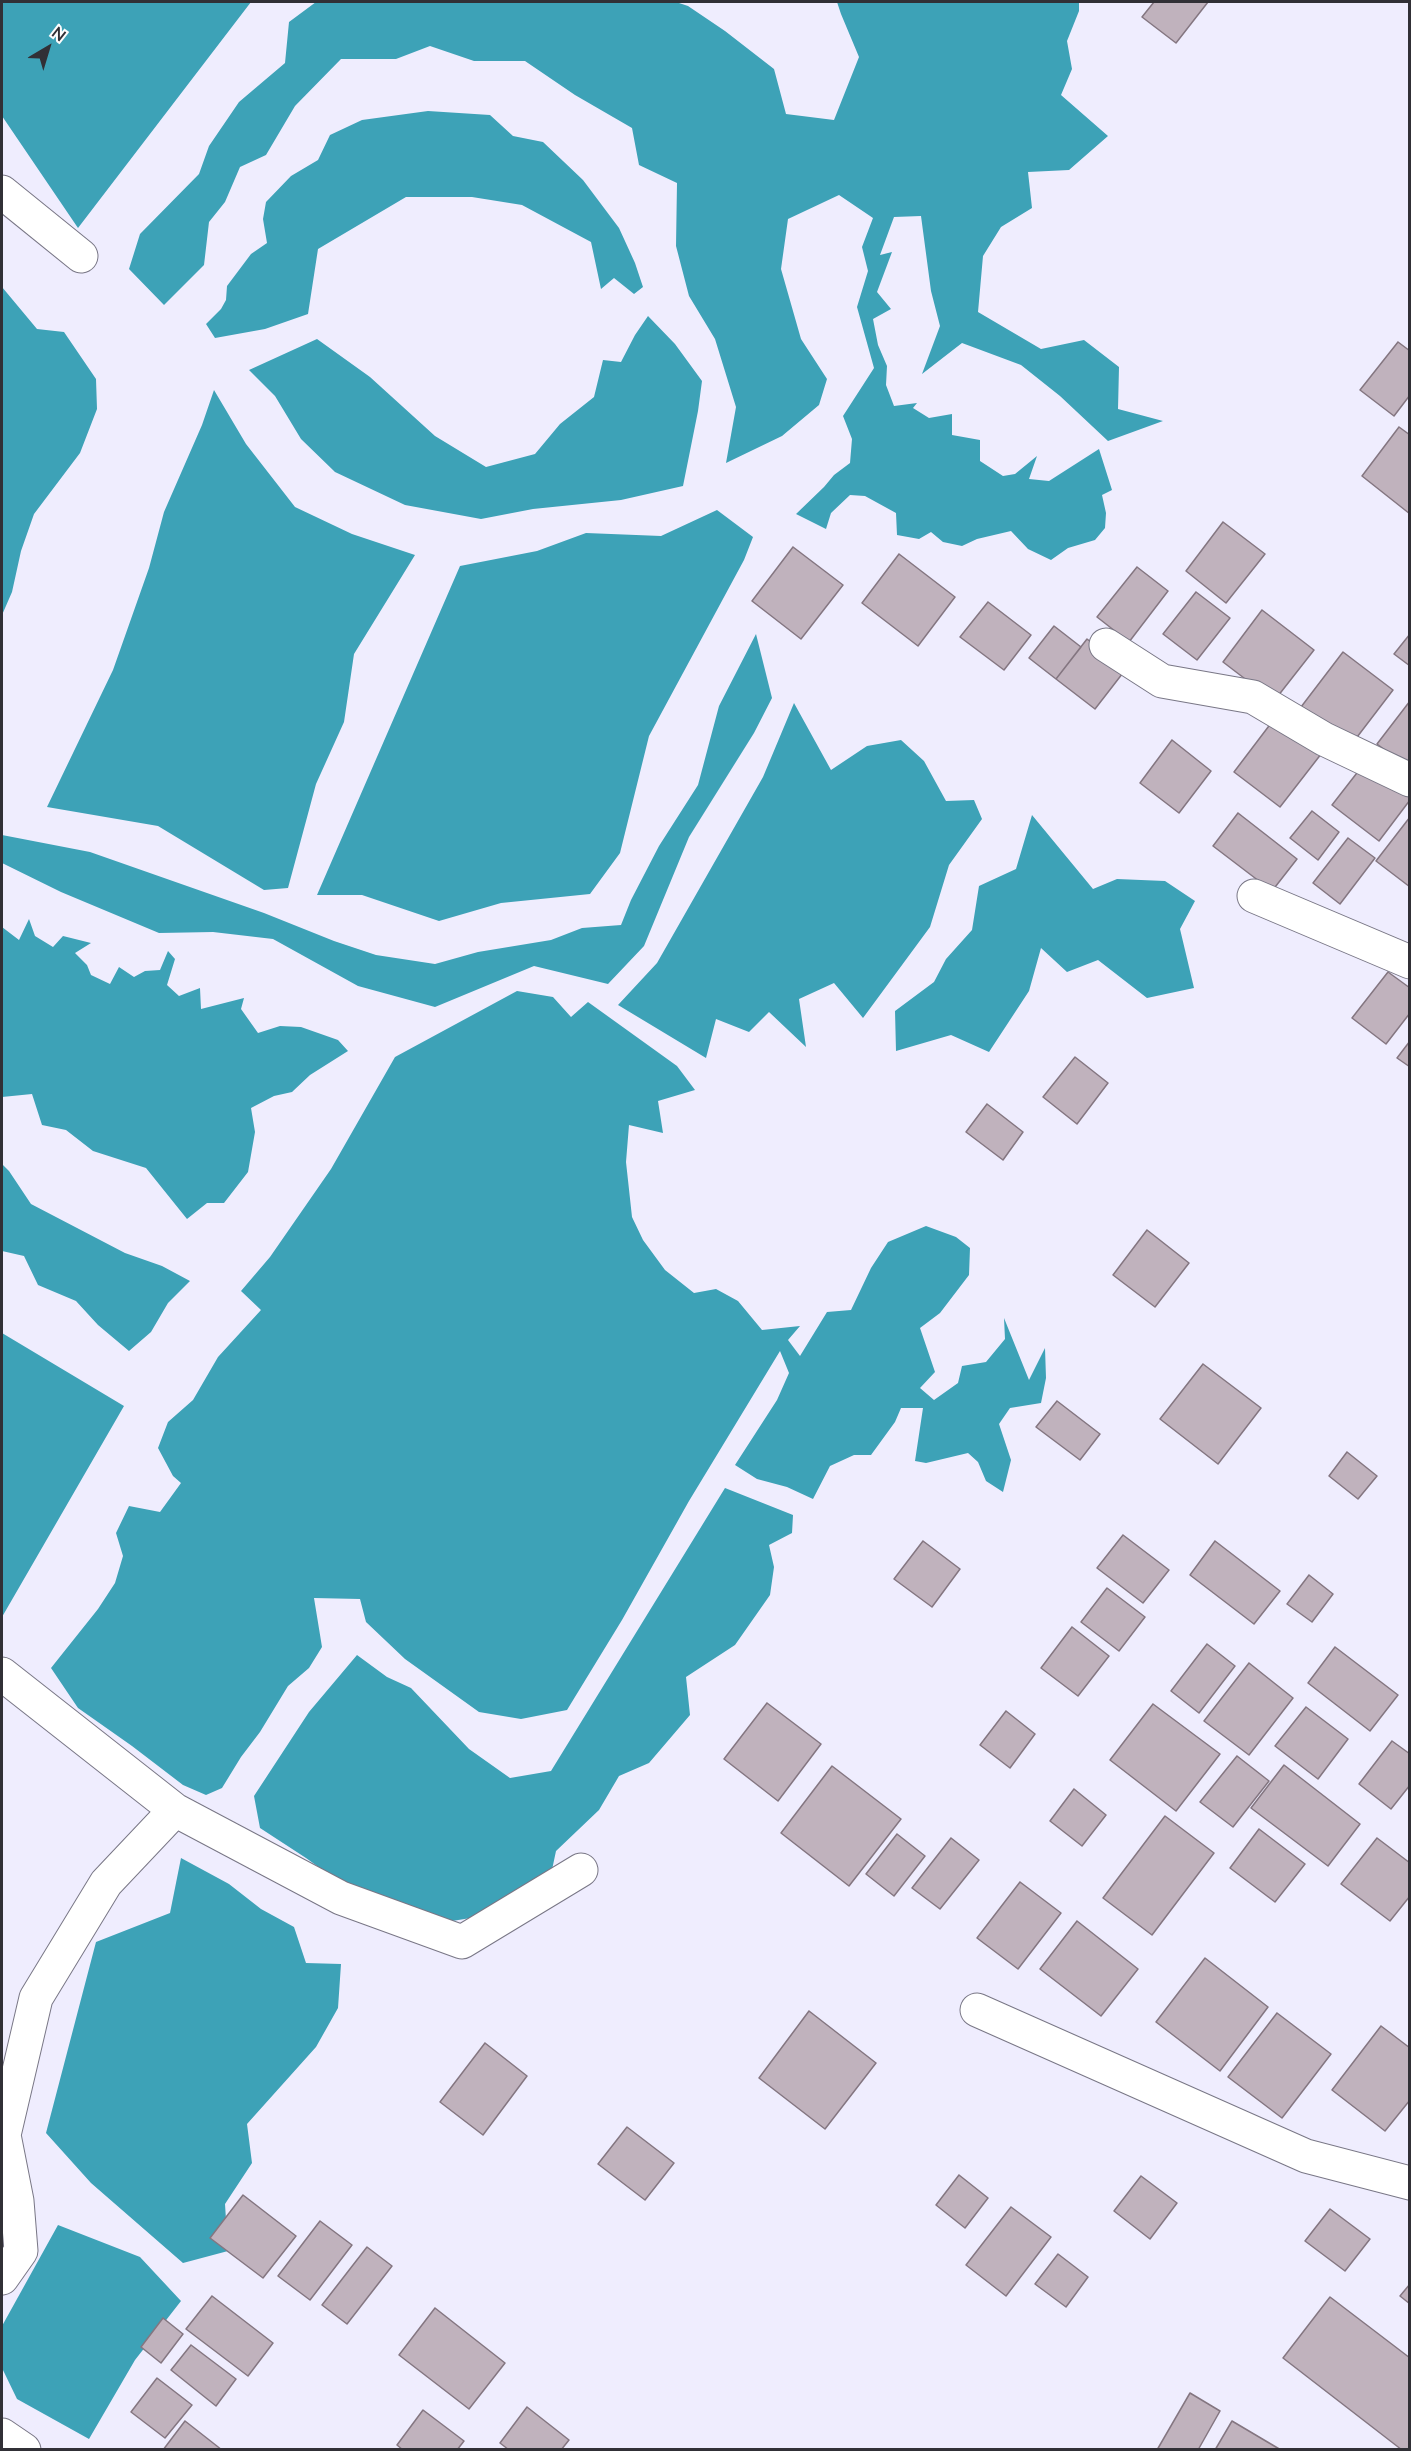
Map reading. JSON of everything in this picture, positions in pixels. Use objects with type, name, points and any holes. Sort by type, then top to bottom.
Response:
[{"type":"street","points":[[2,192],[81,256]]},
{"type":"street","points":[[1106,645],[1162,681],[1253,697],[1324,739],[1410,780]]},
{"type":"street","points":[[1254,896],[1410,962]]},
{"type":"street","points":[[2,1674],[175,1810],[341,1898],[462,1942],[581,1870]]},
{"type":"street","points":[[2,2278],[21,2252],[17,2200],[4,2135],[36,1998],[106,1883],[175,1810]]},
{"type":"street","points":[[977,2010],[1306,2156],[1410,2183]]},
{"type":"street","points":[[2,2435],[24,2450]]},
{"type":"water","points":[[2,2],[251,2],[78,228],[2,116]]},
{"type":"water","points":[[316,2],[676,2],[688,6],[725,31],[774,69],[786,114],[834,120],[859,57],[837,2],[1079,2],[1079,11],[1067,41],[1072,69],[1061,95],[1108,136],[1069,170],[1028,172],[1032,208],[1001,227],[983,256],[978,312],[1041,349],[1084,340],[1119,367],[1118,409],[1163,421],[1108,441],[1060,396],[1021,365],[962,343],[922,374],[940,326],[931,291],[921,216],[894,217],[880,255],[892,252],[877,292],[891,309],[873,319],[878,345],[887,366],[886,385],[894,406],[917,403],[913,408],[929,418],[952,414],[952,435],[980,440],[980,461],[1003,476],[1015,474],[1037,456],[1029,479],[1049,481],[1099,449],[1112,490],[1102,495],[1106,513],[1105,528],[1095,540],[1068,548],[1051,560],[1028,549],[1011,531],[977,539],[962,546],[943,542],[931,532],[919,539],[897,535],[896,513],[865,496],[850,495],[831,513],[826,529],[796,514],[834,475],[850,463],[852,439],[843,416],[874,368],[857,307],[868,271],[862,247],[873,218],[839,195],[788,219],[781,269],[801,339],[827,379],[819,405],[782,436],[726,463],[736,407],[715,339],[689,296],[676,246],[677,183],[639,165],[632,128],[575,95],[525,61],[474,61],[430,46],[396,59],[341,59],[295,106],[266,155],[240,167],[225,202],[209,222],[204,265],[164,305],[129,269],[140,234],[199,174],[209,146],[239,102],[285,63],[289,22]]},
{"type":"water","points":[[428,111],[490,115],[513,136],[543,142],[583,180],[619,228],[643,287],[634,294],[614,278],[601,289],[591,242],[522,205],[472,197],[406,197],[318,249],[308,314],[265,329],[215,338],[206,324],[221,309],[226,300],[227,286],[251,254],[267,243],[263,219],[266,202],[291,176],[318,160],[330,135],[362,120]]},
{"type":"water","points":[[2,287],[37,329],[64,332],[96,379],[97,409],[80,453],[34,514],[21,551],[12,592],[2,615]]},
{"type":"water","points":[[648,316],[675,344],[702,381],[683,486],[621,500],[533,509],[481,519],[405,505],[335,472],[301,439],[275,396],[249,370],[317,339],[370,377],[435,436],[486,467],[535,454],[560,424],[594,397],[603,360],[621,362]]},
{"type":"water","points":[[214,390],[246,444],[295,507],[352,534],[415,555],[354,654],[344,722],[316,784],[288,888],[264,890],[158,826],[47,807],[113,670],[149,568],[164,512],[202,425]]},
{"type":"water","points":[[717,510],[753,537],[744,560],[649,736],[620,853],[590,894],[501,903],[439,921],[362,895],[317,895],[460,566],[537,551],[586,533],[661,536]]},
{"type":"water","points":[[756,634],[772,698],[754,733],[689,837],[644,946],[608,984],[534,966],[435,1007],[358,986],[273,939],[213,932],[159,933],[61,892],[2,863],[2,835],[90,852],[376,955],[435,964],[478,952],[551,940],[582,928],[621,925],[631,900],[659,846],[698,785],[719,706]]},
{"type":"water","points":[[794,703],[831,770],[867,746],[901,740],[924,761],[946,801],[974,800],[982,819],[949,865],[930,927],[863,1018],[834,983],[799,999],[806,1047],[769,1012],[749,1032],[716,1019],[706,1058],[618,1005],[657,963],[763,777]]},
{"type":"water","points":[[1032,815],[1093,889],[1117,879],[1165,881],[1195,901],[1180,929],[1194,988],[1147,998],[1098,960],[1067,972],[1041,948],[1029,991],[989,1052],[951,1035],[896,1051],[895,1011],[934,982],[946,959],[972,930],[979,886],[1016,869]]},
{"type":"water","points":[[29,919],[35,936],[53,947],[63,936],[91,943],[75,953],[87,965],[91,975],[110,984],[119,967],[134,977],[145,971],[160,970],[168,951],[175,959],[167,985],[179,996],[200,988],[201,1009],[244,998],[241,1009],[258,1033],[280,1026],[301,1027],[338,1040],[348,1051],[310,1075],[292,1092],[274,1096],[251,1108],[255,1132],[248,1172],[224,1203],[207,1203],[187,1219],[146,1168],[93,1151],[66,1130],[42,1125],[32,1094],[2,1097],[2,927],[19,940]]},
{"type":"water","points":[[517,991],[553,997],[571,1017],[588,1002],[677,1066],[695,1090],[658,1101],[663,1133],[629,1125],[626,1162],[632,1217],[643,1240],[665,1270],[694,1293],[716,1289],[738,1301],[762,1330],[800,1326],[788,1340],[800,1356],[827,1312],[851,1310],[871,1268],[888,1242],[926,1226],[956,1237],[970,1248],[969,1275],[940,1313],[920,1328],[935,1372],[920,1388],[934,1400],[958,1383],[962,1366],[986,1362],[1005,1339],[1004,1318],[1029,1380],[1045,1348],[1046,1378],[1041,1403],[1010,1408],[999,1424],[1011,1460],[1003,1492],[986,1481],[978,1462],[968,1453],[926,1463],[915,1461],[923,1408],[901,1408],[895,1422],[871,1455],[854,1455],[830,1466],[813,1499],[787,1487],[757,1479],[735,1465],[777,1400],[789,1373],[780,1351],[567,1710],[521,1719],[479,1712],[405,1659],[366,1622],[360,1599],[314,1598],[322,1647],[309,1668],[288,1686],[222,1788],[206,1795],[183,1785],[78,1708],[51,1668],[98,1609],[115,1583],[123,1556],[116,1533],[129,1506],[160,1512],[181,1483],[173,1476],[158,1448],[168,1422],[193,1400],[218,1357],[261,1310],[241,1291],[270,1257],[331,1169],[395,1057]]},
{"type":"water","points":[[2,1164],[31,1204],[125,1253],[162,1266],[190,1281],[168,1303],[151,1332],[129,1351],[98,1325],[76,1301],[38,1285],[24,1256],[2,1251]]},
{"type":"water","points":[[2,1333],[124,1406],[2,1617]]},
{"type":"water","points":[[725,1488],[793,1515],[792,1533],[769,1545],[774,1567],[770,1595],[735,1645],[686,1677],[690,1715],[649,1763],[619,1776],[599,1810],[556,1851],[549,1884],[477,1917],[452,1921],[349,1889],[260,1828],[254,1796],[309,1712],[357,1655],[387,1677],[411,1688],[469,1749],[510,1778],[551,1771]]},
{"type":"water","points":[[181,1858],[229,1884],[261,1909],[294,1927],[306,1963],[341,1964],[338,2008],[316,2047],[247,2124],[252,2163],[225,2204],[228,2251],[183,2263],[91,2183],[46,2133],[96,1942],[170,1913]]},
{"type":"water","points":[[58,2225],[140,2257],[181,2301],[135,2360],[89,2439],[17,2399],[2,2368],[2,2326]]},
{"type":"building","points":[[1154,2],[1208,2],[1176,43],[1142,17]]},
{"type":"building","points":[[1398,342],[1410,351],[1410,395],[1394,416],[1360,390]]},
{"type":"building","points":[[1399,427],[1410,435],[1410,514],[1362,476]]},
{"type":"building","points":[[1223,522],[1265,554],[1226,603],[1186,571]]},
{"type":"building","points":[[793,547],[843,585],[801,639],[752,601]]},
{"type":"building","points":[[899,554],[955,597],[918,646],[862,603]]},
{"type":"building","points":[[1137,567],[1168,591],[1129,642],[1097,617]]},
{"type":"building","points":[[1196,592],[1230,618],[1197,660],[1163,634]]},
{"type":"building","points":[[988,602],[1031,635],[1004,670],[960,637]]},
{"type":"building","points":[[1262,610],[1314,650],[1274,701],[1223,662]]},
{"type":"building","points":[[1054,626],[1081,647],[1056,679],[1029,658]]},
{"type":"building","points":[[1410,634],[1410,666],[1394,654]]},
{"type":"building","points":[[1087,639],[1126,669],[1095,709],[1056,679]]},
{"type":"building","points":[[1343,652],[1393,690],[1351,745],[1301,707]]},
{"type":"building","points":[[1410,701],[1410,769],[1377,744]]},
{"type":"building","points":[[1278,714],[1325,749],[1280,807],[1234,772]]},
{"type":"building","points":[[1172,740],[1211,771],[1179,813],[1140,783]]},
{"type":"building","points":[[1367,760],[1410,792],[1410,800],[1379,841],[1332,805]]},
{"type":"building","points":[[1312,811],[1339,832],[1318,860],[1290,838]]},
{"type":"building","points":[[1238,813],[1297,859],[1272,891],[1213,846]]},
{"type":"building","points":[[1410,817],[1410,887],[1376,861]]},
{"type":"building","points":[[1348,838],[1375,858],[1340,904],[1313,883]]},
{"type":"building","points":[[1388,972],[1410,988],[1410,1013],[1386,1044],[1352,1018]]},
{"type":"building","points":[[1410,1041],[1410,1067],[1397,1058]]},
{"type":"building","points":[[1075,1057],[1108,1083],[1077,1124],[1043,1097]]},
{"type":"building","points":[[987,1104],[1023,1132],[1003,1160],[966,1132]]},
{"type":"building","points":[[1147,1230],[1189,1263],[1155,1307],[1113,1275]]},
{"type":"building","points":[[1203,1364],[1261,1408],[1218,1464],[1160,1419]]},
{"type":"building","points":[[1057,1401],[1100,1434],[1080,1460],[1036,1427]]},
{"type":"building","points":[[1347,1452],[1377,1476],[1358,1499],[1329,1476]]},
{"type":"building","points":[[1123,1535],[1169,1570],[1143,1603],[1097,1568]]},
{"type":"building","points":[[923,1541],[960,1569],[932,1607],[894,1579]]},
{"type":"building","points":[[1215,1541],[1280,1591],[1254,1624],[1190,1575]]},
{"type":"building","points":[[1309,1575],[1333,1594],[1312,1622],[1287,1604]]},
{"type":"building","points":[[1107,1588],[1145,1617],[1119,1651],[1081,1622]]},
{"type":"building","points":[[1072,1627],[1109,1656],[1078,1696],[1041,1668]]},
{"type":"building","points":[[1207,1644],[1235,1666],[1199,1713],[1171,1691]]},
{"type":"building","points":[[1335,1647],[1398,1695],[1370,1731],[1308,1683]]},
{"type":"building","points":[[1249,1663],[1293,1698],[1249,1755],[1204,1721]]},
{"type":"building","points":[[767,1703],[821,1744],[778,1801],[724,1759]]},
{"type":"building","points":[[1153,1704],[1220,1754],[1176,1811],[1110,1760]]},
{"type":"building","points":[[1306,1707],[1348,1739],[1318,1779],[1275,1746]]},
{"type":"building","points":[[1006,1711],[1035,1734],[1010,1768],[980,1745]]},
{"type":"building","points":[[1392,1741],[1410,1754],[1410,1785],[1391,1809],[1359,1784]]},
{"type":"building","points":[[1237,1756],[1269,1781],[1233,1827],[1200,1802]]},
{"type":"building","points":[[1284,1765],[1360,1824],[1328,1866],[1251,1808]]},
{"type":"building","points":[[832,1766],[901,1819],[849,1886],[781,1833]]},
{"type":"building","points":[[1074,1789],[1106,1815],[1082,1846],[1050,1821]]},
{"type":"building","points":[[1165,1816],[1214,1853],[1152,1935],[1103,1898]]},
{"type":"building","points":[[1259,1829],[1305,1864],[1275,1902],[1230,1868]]},
{"type":"building","points":[[897,1834],[925,1856],[894,1896],[866,1874]]},
{"type":"building","points":[[951,1838],[979,1860],[940,1909],[912,1888]]},
{"type":"building","points":[[1377,1838],[1410,1863],[1410,1896],[1390,1921],[1341,1884]]},
{"type":"building","points":[[1020,1882],[1061,1913],[1018,1969],[977,1938]]},
{"type":"building","points":[[1077,1921],[1138,1969],[1101,2016],[1040,1969]]},
{"type":"building","points":[[1205,1958],[1268,2007],[1220,2071],[1156,2022]]},
{"type":"building","points":[[809,2011],[876,2063],[825,2129],[759,2078]]},
{"type":"building","points":[[1277,2013],[1331,2054],[1282,2118],[1228,2077]]},
{"type":"building","points":[[1381,2026],[1410,2048],[1410,2100],[1385,2131],[1332,2090]]},
{"type":"building","points":[[485,2043],[527,2076],[483,2135],[440,2102]]},
{"type":"building","points":[[627,2127],[674,2163],[645,2200],[598,2164]]},
{"type":"building","points":[[959,2175],[988,2198],[965,2228],[936,2205]]},
{"type":"building","points":[[1141,2176],[1177,2203],[1150,2239],[1114,2211]]},
{"type":"building","points":[[243,2195],[296,2236],[263,2278],[210,2238]]},
{"type":"building","points":[[1011,2207],[1051,2237],[1006,2296],[966,2265]]},
{"type":"building","points":[[1330,2209],[1370,2239],[1345,2271],[1305,2241]]},
{"type":"building","points":[[320,2221],[352,2245],[310,2300],[278,2276]]},
{"type":"building","points":[[367,2247],[392,2266],[347,2324],[322,2305]]},
{"type":"building","points":[[1058,2254],[1088,2277],[1066,2307],[1035,2284]]},
{"type":"building","points":[[1410,2284],[1410,2304],[1400,2296]]},
{"type":"building","points":[[212,2296],[273,2343],[248,2376],[186,2329]]},
{"type":"building","points":[[1330,2297],[1410,2358],[1410,2450],[1402,2450],[1283,2358]]},
{"type":"building","points":[[435,2308],[505,2363],[469,2409],[399,2355]]},
{"type":"building","points":[[163,2318],[183,2334],[161,2363],[141,2347]]},
{"type":"building","points":[[191,2345],[236,2379],[216,2406],[171,2370]]},
{"type":"building","points":[[157,2378],[192,2405],[165,2438],[131,2412]]},
{"type":"building","points":[[1190,2393],[1220,2411],[1198,2450],[1157,2450]]},
{"type":"building","points":[[527,2407],[569,2440],[561,2450],[509,2450],[500,2443]]},
{"type":"building","points":[[423,2410],[464,2441],[457,2450],[403,2450],[397,2445]]},
{"type":"building","points":[[185,2421],[222,2450],[163,2450]]},
{"type":"building","points":[[1232,2421],[1281,2450],[1215,2450]]}]
